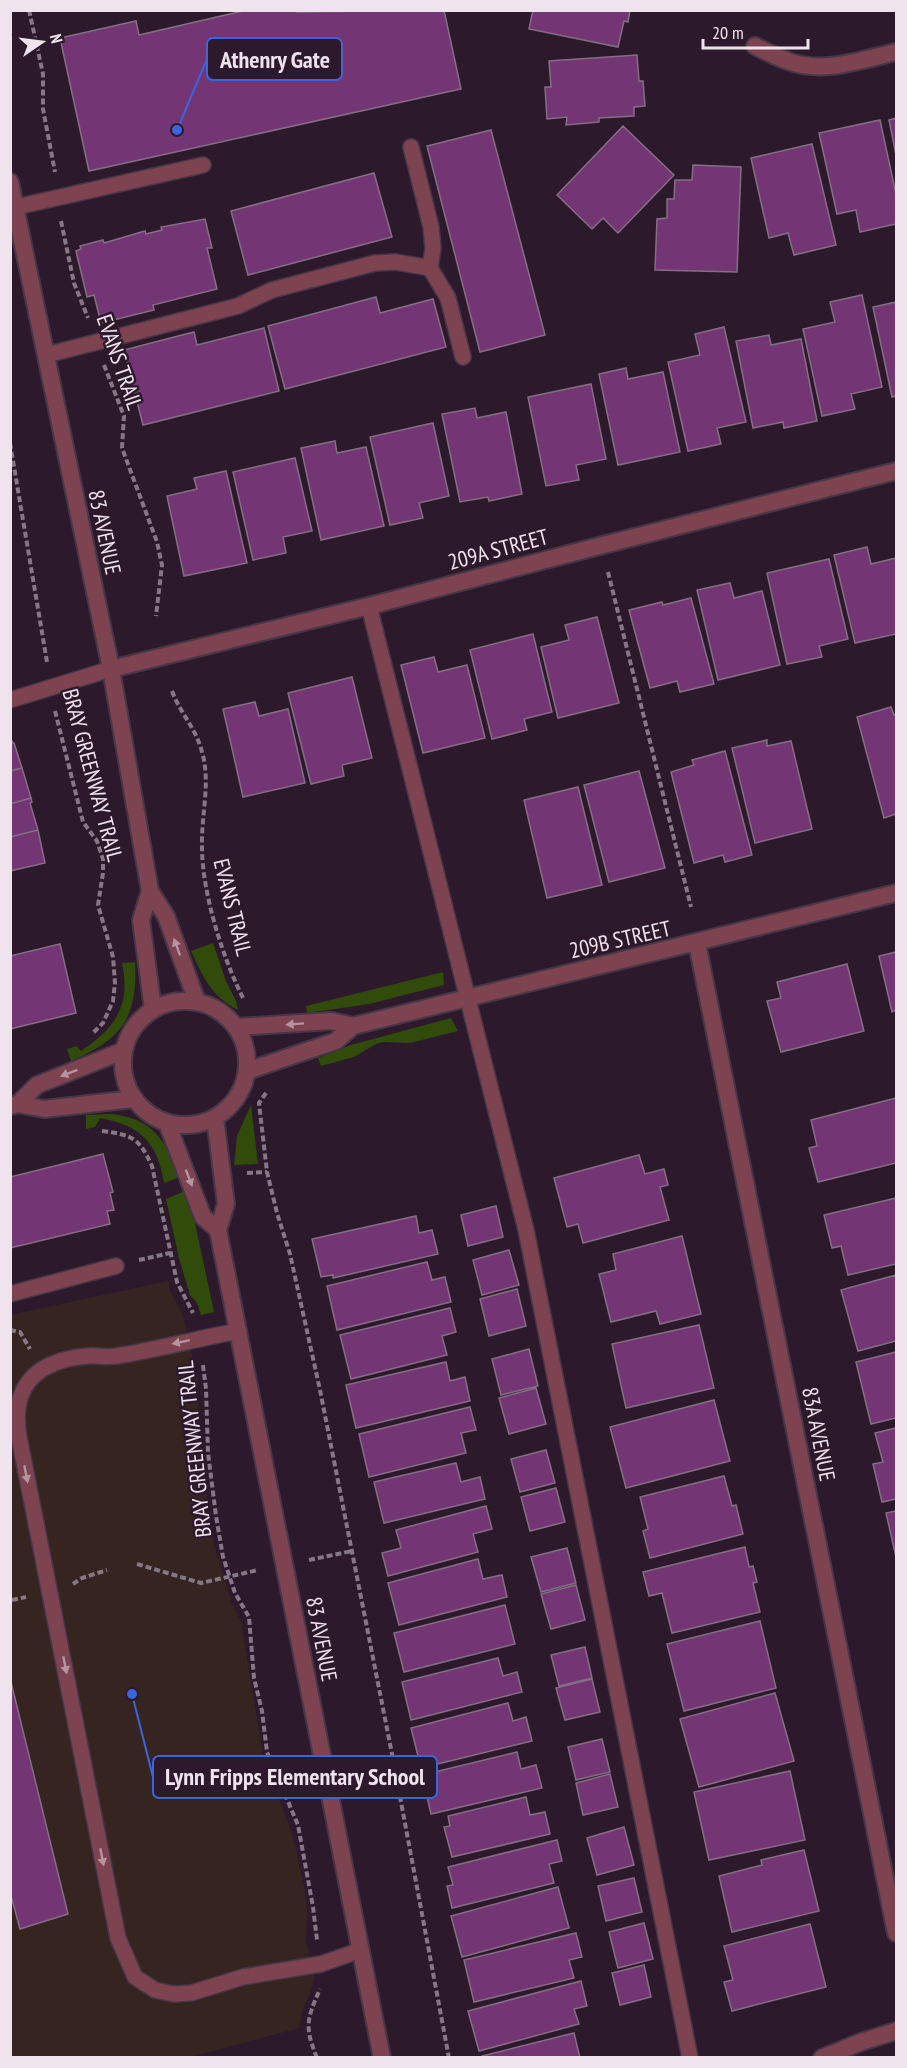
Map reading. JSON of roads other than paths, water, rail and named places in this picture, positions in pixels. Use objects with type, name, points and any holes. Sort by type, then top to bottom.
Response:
[{"type":"street","points":[[754,46],[794,64],[818,66],[843,64],[897,52]]},
{"type":"street","name":"83 AVENUE","points":[[10,182],[111,669],[150,891],[166,916],[197,1002]]},
{"type":"street","name":"209A STREET","points":[[111,669],[369,606],[603,544],[897,471]]},
{"type":"street","name":"83 AVENUE","points":[[150,891],[141,920],[153,1009]]},
{"type":"street","name":"209B STREET","points":[[237,1027],[331,1021],[353,1026],[697,944],[897,893]]},
{"type":"street","name":"83A AVENUE","points":[[697,944],[897,1933]]},
{"type":"street","points":[[174,1002],[197,1002],[219,1011],[237,1027],[244,1041],[247,1071],[241,1090],[230,1106],[215,1118],[200,1124],[183,1126],[167,1123],[148,1114],[133,1099],[126,1084],[123,1051],[129,1035],[139,1020],[153,1009],[174,1002]]},
{"type":"street","name":"209B STREET","points":[[247,1071],[336,1041],[353,1026]]},
{"type":"street","points":[[14,1105],[37,1085],[123,1051]]},
{"type":"street","points":[[14,1105],[44,1109],[133,1099]]},
{"type":"street","name":"83 AVENUE","points":[[215,1118],[226,1204],[218,1230],[382,2058]]},
{"type":"street","name":"83 AVENUE","points":[[167,1123],[203,1217],[218,1230]]},
{"type":"street","points":[[822,2058],[861,2042],[897,2031]]},
{"type":"lane","points":[[411,147],[431,227],[433,248],[430,268],[448,298],[462,357]]},
{"type":"lane","points":[[16,207],[203,165]]},
{"type":"lane","points":[[45,355],[237,306],[272,290],[375,263],[396,262],[430,268]]},
{"type":"lane","points":[[369,606],[526,1230],[690,2058]]},
{"type":"lane","points":[[10,700],[111,669]]},
{"type":"lane","points":[[10,1294],[116,1266]]},
{"type":"lane","points":[[239,1331],[114,1357],[88,1356],[53,1363],[33,1375],[18,1401],[15,1417],[118,1938],[135,1977],[155,1990],[173,1994],[191,1993],[243,1977],[321,1964],[360,1950]]},
{"type":"place","name":"Athenry Gate","points":[[177,130]]},
{"type":"place","name":"Lynn Fripps Elementary School","points":[[132,1694]]}]
